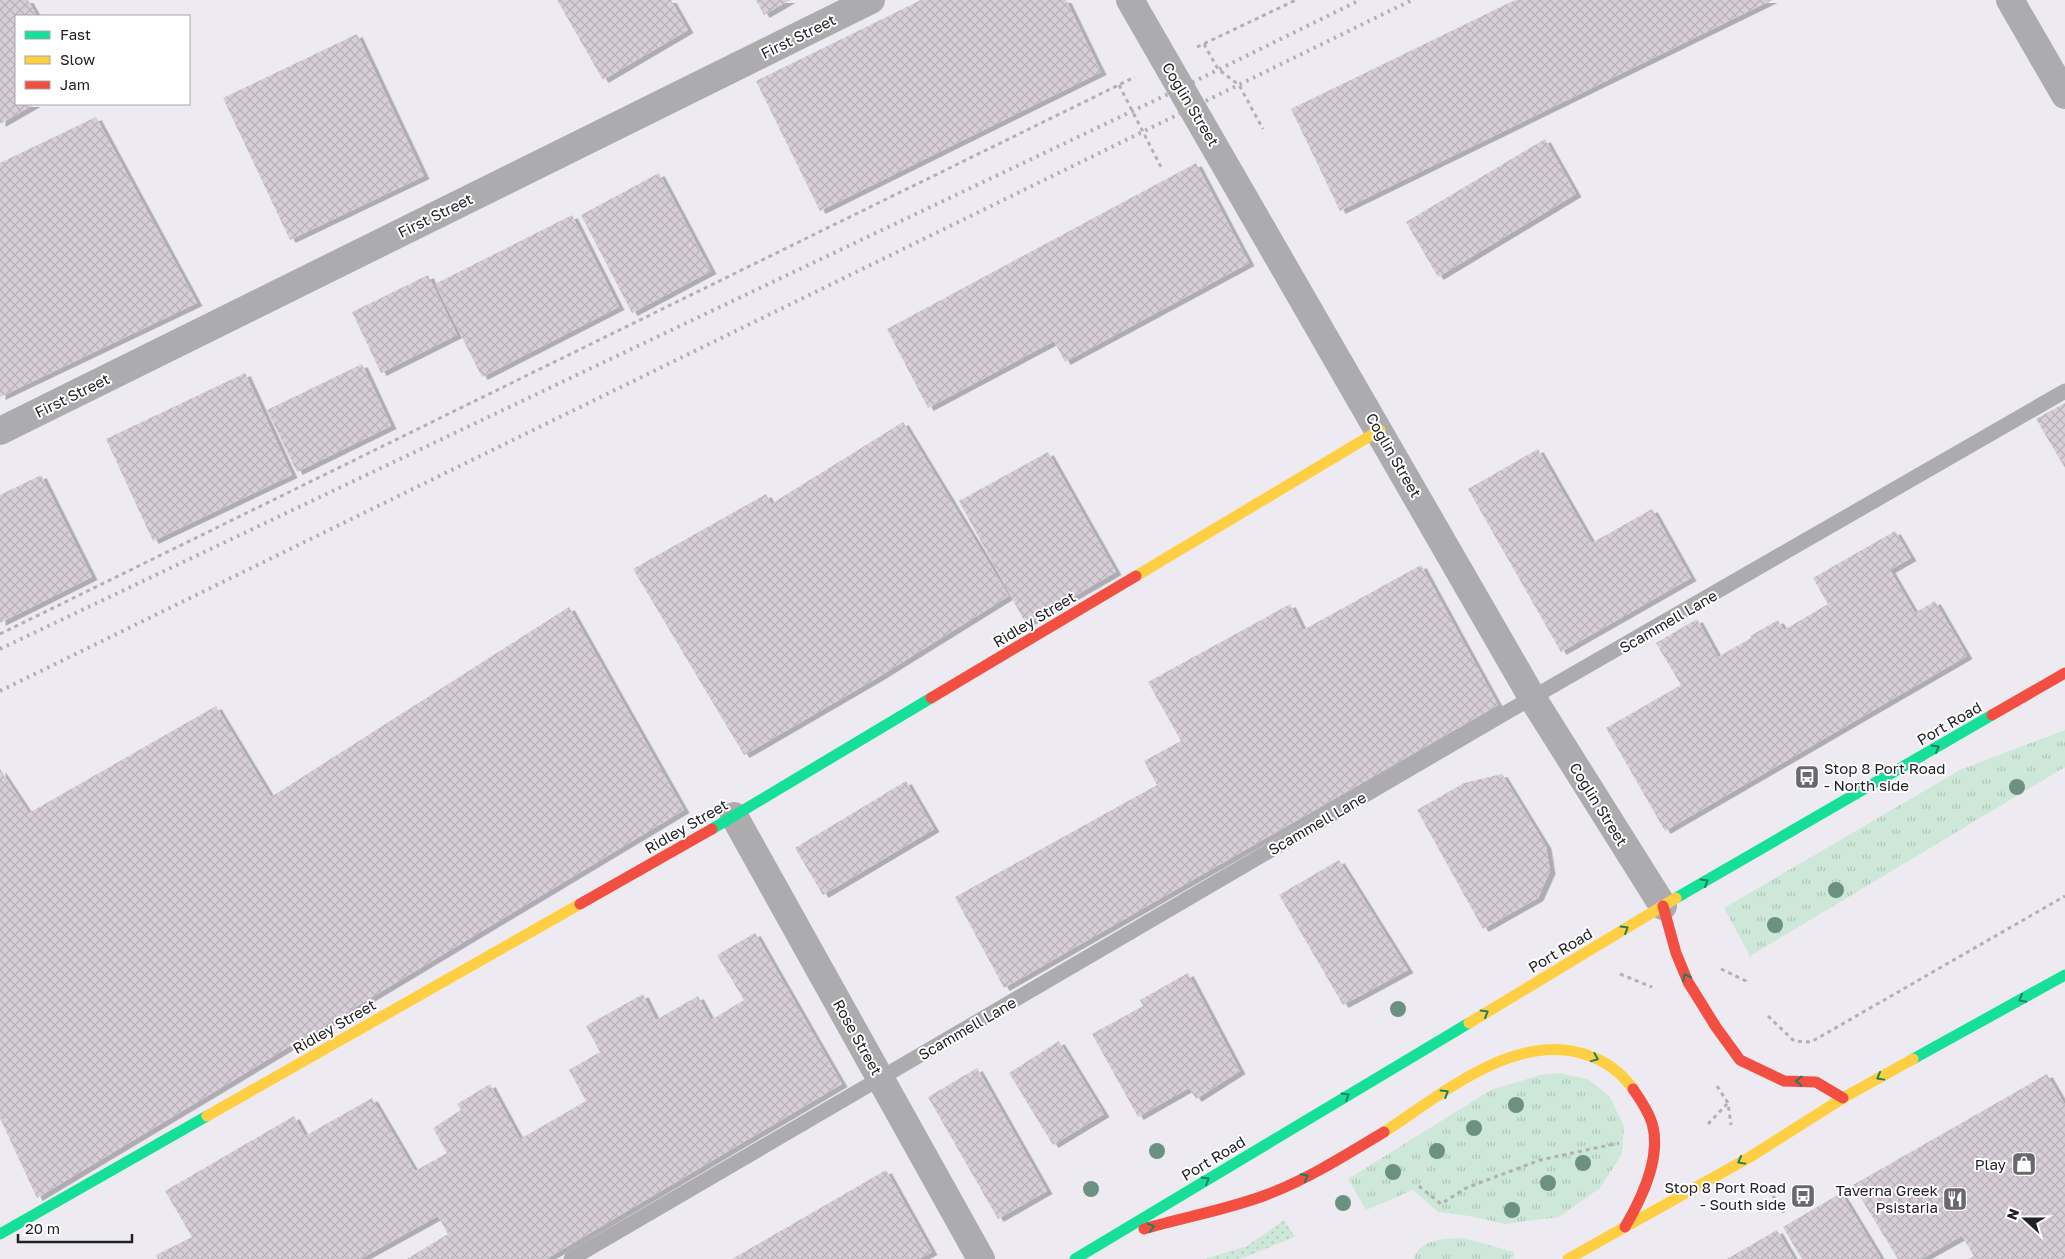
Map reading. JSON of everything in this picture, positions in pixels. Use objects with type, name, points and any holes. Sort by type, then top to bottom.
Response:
[{"type":"main road","name":"Ridley Street","points":[[0,1234],[734,816],[1380,430]]},
{"type":"main road","name":"Port Road","points":[[1075,1259],[1663,906],[2065,673]]},
{"type":"main road","points":[[1663,906],[1676,953],[1688,982],[1716,1027],[1740,1060],[1784,1081],[1816,1082],[1843,1098]]},
{"type":"main road","points":[[1568,1259],[1750,1157],[1843,1098],[2065,975]]},
{"type":"main road","points":[[1105,1241],[1179,1219],[1239,1204],[1285,1188],[1353,1151],[1493,1064],[1519,1053],[1548,1048],[1575,1051],[1612,1066],[1634,1088],[1650,1119],[1654,1134],[1649,1171],[1637,1204],[1625,1227]]},
{"type":"street","name":"First Street","points":[[0,431],[871,0]]},
{"type":"street","name":"Coglin Street","points":[[1130,0],[1380,430],[1533,699],[1663,906]]},
{"type":"street","points":[[2010,0],[2065,95]]},
{"type":"street","name":"Rose Street","points":[[734,816],[981,1259]]},
{"type":"lane","name":"Scammell Lane","points":[[571,1259],[1502,715],[1533,699],[2065,391]]},
{"type":"path","points":[[1191,50],[1296,0]]},
{"type":"path","points":[[1204,44],[1218,69],[1239,85],[1263,129]]},
{"type":"path","points":[[0,634],[1142,73]]},
{"type":"path","points":[[1119,85],[1162,169]]},
{"type":"path","points":[[1768,1016],[1794,1041],[1811,1042],[2065,896]]},
{"type":"path","points":[[1715,966],[1746,981],[1748,984]]},
{"type":"path","points":[[1708,1124],[1728,1104]]},
{"type":"path","points":[[1420,1186],[1442,1204],[1466,1188],[1540,1160],[1619,1143],[1627,1139]]},
{"type":"path","points":[[1774,1196],[1784,1213]]},
{"type":"green space","points":[[2065,730],[2065,767],[1750,956],[1724,908],[1960,770]]},
{"type":"green space","points":[[1559,1073],[1587,1079],[1598,1087],[1610,1097],[1624,1126],[1622,1154],[1600,1188],[1559,1217],[1505,1224],[1470,1216],[1438,1212],[1413,1190],[1366,1210],[1348,1179],[1491,1090],[1544,1074]]},
{"type":"green space","points":[[1284,1220],[1295,1237],[1240,1259],[1205,1259],[1247,1246]]},
{"type":"green space","points":[[1463,1238],[1514,1252],[1514,1257],[1508,1259],[1414,1259],[1417,1252],[1427,1243]]},
{"type":"building","points":[[0,0],[28,0],[36,15],[15,15],[15,105],[33,105],[0,124]]},
{"type":"building","points":[[557,0],[671,0],[688,30],[603,80]]},
{"type":"building","points":[[756,0],[790,0],[764,15]]},
{"type":"building","points":[[921,0],[1066,0],[1101,72],[820,211],[756,81]]},
{"type":"building","points":[[1515,0],[1772,0],[1340,211],[1291,109]]},
{"type":"building","points":[[357,34],[424,176],[290,240],[223,98]]},
{"type":"building","points":[[96,117],[197,303],[0,397],[0,163]]},
{"type":"building","points":[[1545,139],[1576,194],[1438,277],[1406,222]]},
{"type":"building","points":[[1196,163],[1249,263],[1065,362],[1054,341],[928,408],[887,329]]},
{"type":"building","points":[[659,173],[711,271],[632,313],[581,215]]},
{"type":"building","points":[[572,215],[619,307],[482,377],[435,284]]},
{"type":"building","points":[[428,275],[457,335],[381,373],[352,312]]},
{"type":"building","points":[[362,364],[391,426],[297,472],[267,410]]},
{"type":"building","points":[[245,373],[292,475],[153,541],[106,439]]},
{"type":"building","points":[[2065,403],[2065,468],[2036,419]]},
{"type":"building","points":[[903,422],[1009,596],[877,678],[744,755],[633,569],[766,494],[771,504]]},
{"type":"building","points":[[1538,449],[1592,543],[1652,509],[1691,578],[1561,652],[1468,489]]},
{"type":"building","points":[[1048,452],[1116,572],[1026,624],[959,501]]},
{"type":"building","points":[[41,475],[92,577],[0,623],[0,495]]},
{"type":"building","points":[[1895,531],[1911,558],[1890,570],[1915,613],[1935,601],[1967,656],[1665,831],[1606,728],[1681,685],[1656,643],[1697,619],[1718,657],[1778,620],[1784,630],[1828,604],[1813,578]]},
{"type":"building","points":[[1421,565],[1498,705],[1004,988],[955,897],[1157,785],[1144,761],[1181,741],[1148,682],[1290,604],[1303,630]]},
{"type":"building","points":[[569,607],[684,810],[37,1198],[0,1118],[0,769],[29,813],[216,706],[271,797]]},
{"type":"building","points":[[1502,774],[1546,846],[1550,871],[1538,898],[1483,929],[1417,810],[1464,783]]},
{"type":"building","points":[[906,781],[934,829],[823,895],[795,848]]},
{"type":"building","points":[[1339,860],[1408,970],[1343,1005],[1279,895]]},
{"type":"building","points":[[755,933],[842,1084],[546,1259],[407,1259],[448,1234],[438,1216],[360,1259],[158,1259],[156,1255],[192,1237],[165,1191],[294,1116],[305,1136],[372,1098],[415,1171],[447,1153],[433,1128],[461,1110],[457,1104],[490,1084],[520,1139],[586,1101],[569,1070],[600,1052],[586,1026],[643,994],[656,1020],[698,996],[711,1020],[744,1000],[717,955]]},
{"type":"building","points":[[1188,973],[1240,1071],[1196,1099],[1189,1088],[1138,1117],[1092,1034],[1143,1006],[1140,1000]]},
{"type":"building","points":[[1059,1041],[1104,1114],[1053,1145],[1009,1073]]},
{"type":"building","points":[[977,1068],[1047,1191],[998,1219],[928,1097]]},
{"type":"building","points":[[2047,1074],[2065,1105],[2065,1259],[1969,1259],[1974,1256],[1962,1236],[1921,1259],[1898,1259],[1853,1185]]},
{"type":"building","points":[[886,1170],[932,1252],[919,1259],[732,1259]]},
{"type":"building","points":[[1841,1193],[1881,1259],[1802,1259],[1783,1227]]},
{"type":"building","points":[[1777,1230],[1794,1259],[1727,1259]]},
{"type":"railway","points":[[0,649],[1181,88],[1360,0]]},
{"type":"railway","points":[[0,691],[1412,0]]},
{"type":"traffic: fast","points":[[712,829],[931,698]]},
{"type":"traffic: fast","points":[[1676,898],[1992,715]]},
{"type":"traffic: fast","points":[[1913,1059],[2065,975]]},
{"type":"traffic: fast","points":[[1075,1259],[1469,1023]]},
{"type":"traffic: fast","points":[[0,1234],[207,1116]]},
{"type":"traffic: slow","points":[[1136,576],[1380,430]]},
{"type":"traffic: slow","points":[[1469,1023],[1676,898]]},
{"type":"traffic: slow","points":[[207,1116],[580,904]]},
{"type":"traffic: slow","points":[[1384,1132],[1478,1071],[1504,1060],[1531,1052],[1557,1050],[1584,1054],[1605,1063],[1617,1072],[1633,1089]]},
{"type":"traffic: slow","points":[[1568,1259],[1750,1157],[1843,1098],[1913,1059]]},
{"type":"traffic: jam","points":[[931,698],[1136,576]]},
{"type":"traffic: jam","points":[[1992,715],[2065,673]]},
{"type":"traffic: jam","points":[[580,904],[712,829]]},
{"type":"traffic: jam","points":[[1663,906],[1676,953],[1688,982],[1716,1027],[1740,1060],[1784,1081],[1816,1082],[1843,1098]]},
{"type":"traffic: jam","points":[[1625,1227],[1649,1177],[1654,1150],[1652,1123],[1644,1105],[1633,1089]]},
{"type":"traffic: jam","points":[[1144,1229],[1236,1205],[1282,1189],[1341,1158],[1384,1132]]},
{"type":"place","name":"Stop 8 Port Road - North side","points":[[1807,777]]},
{"type":"place","name":"Play","points":[[2024,1164]]},
{"type":"place","name":"Stop 8 Port Road - South side","points":[[1803,1196]]},
{"type":"place","name":"Taverna Greek Psistaria","points":[[1955,1199]]}]
